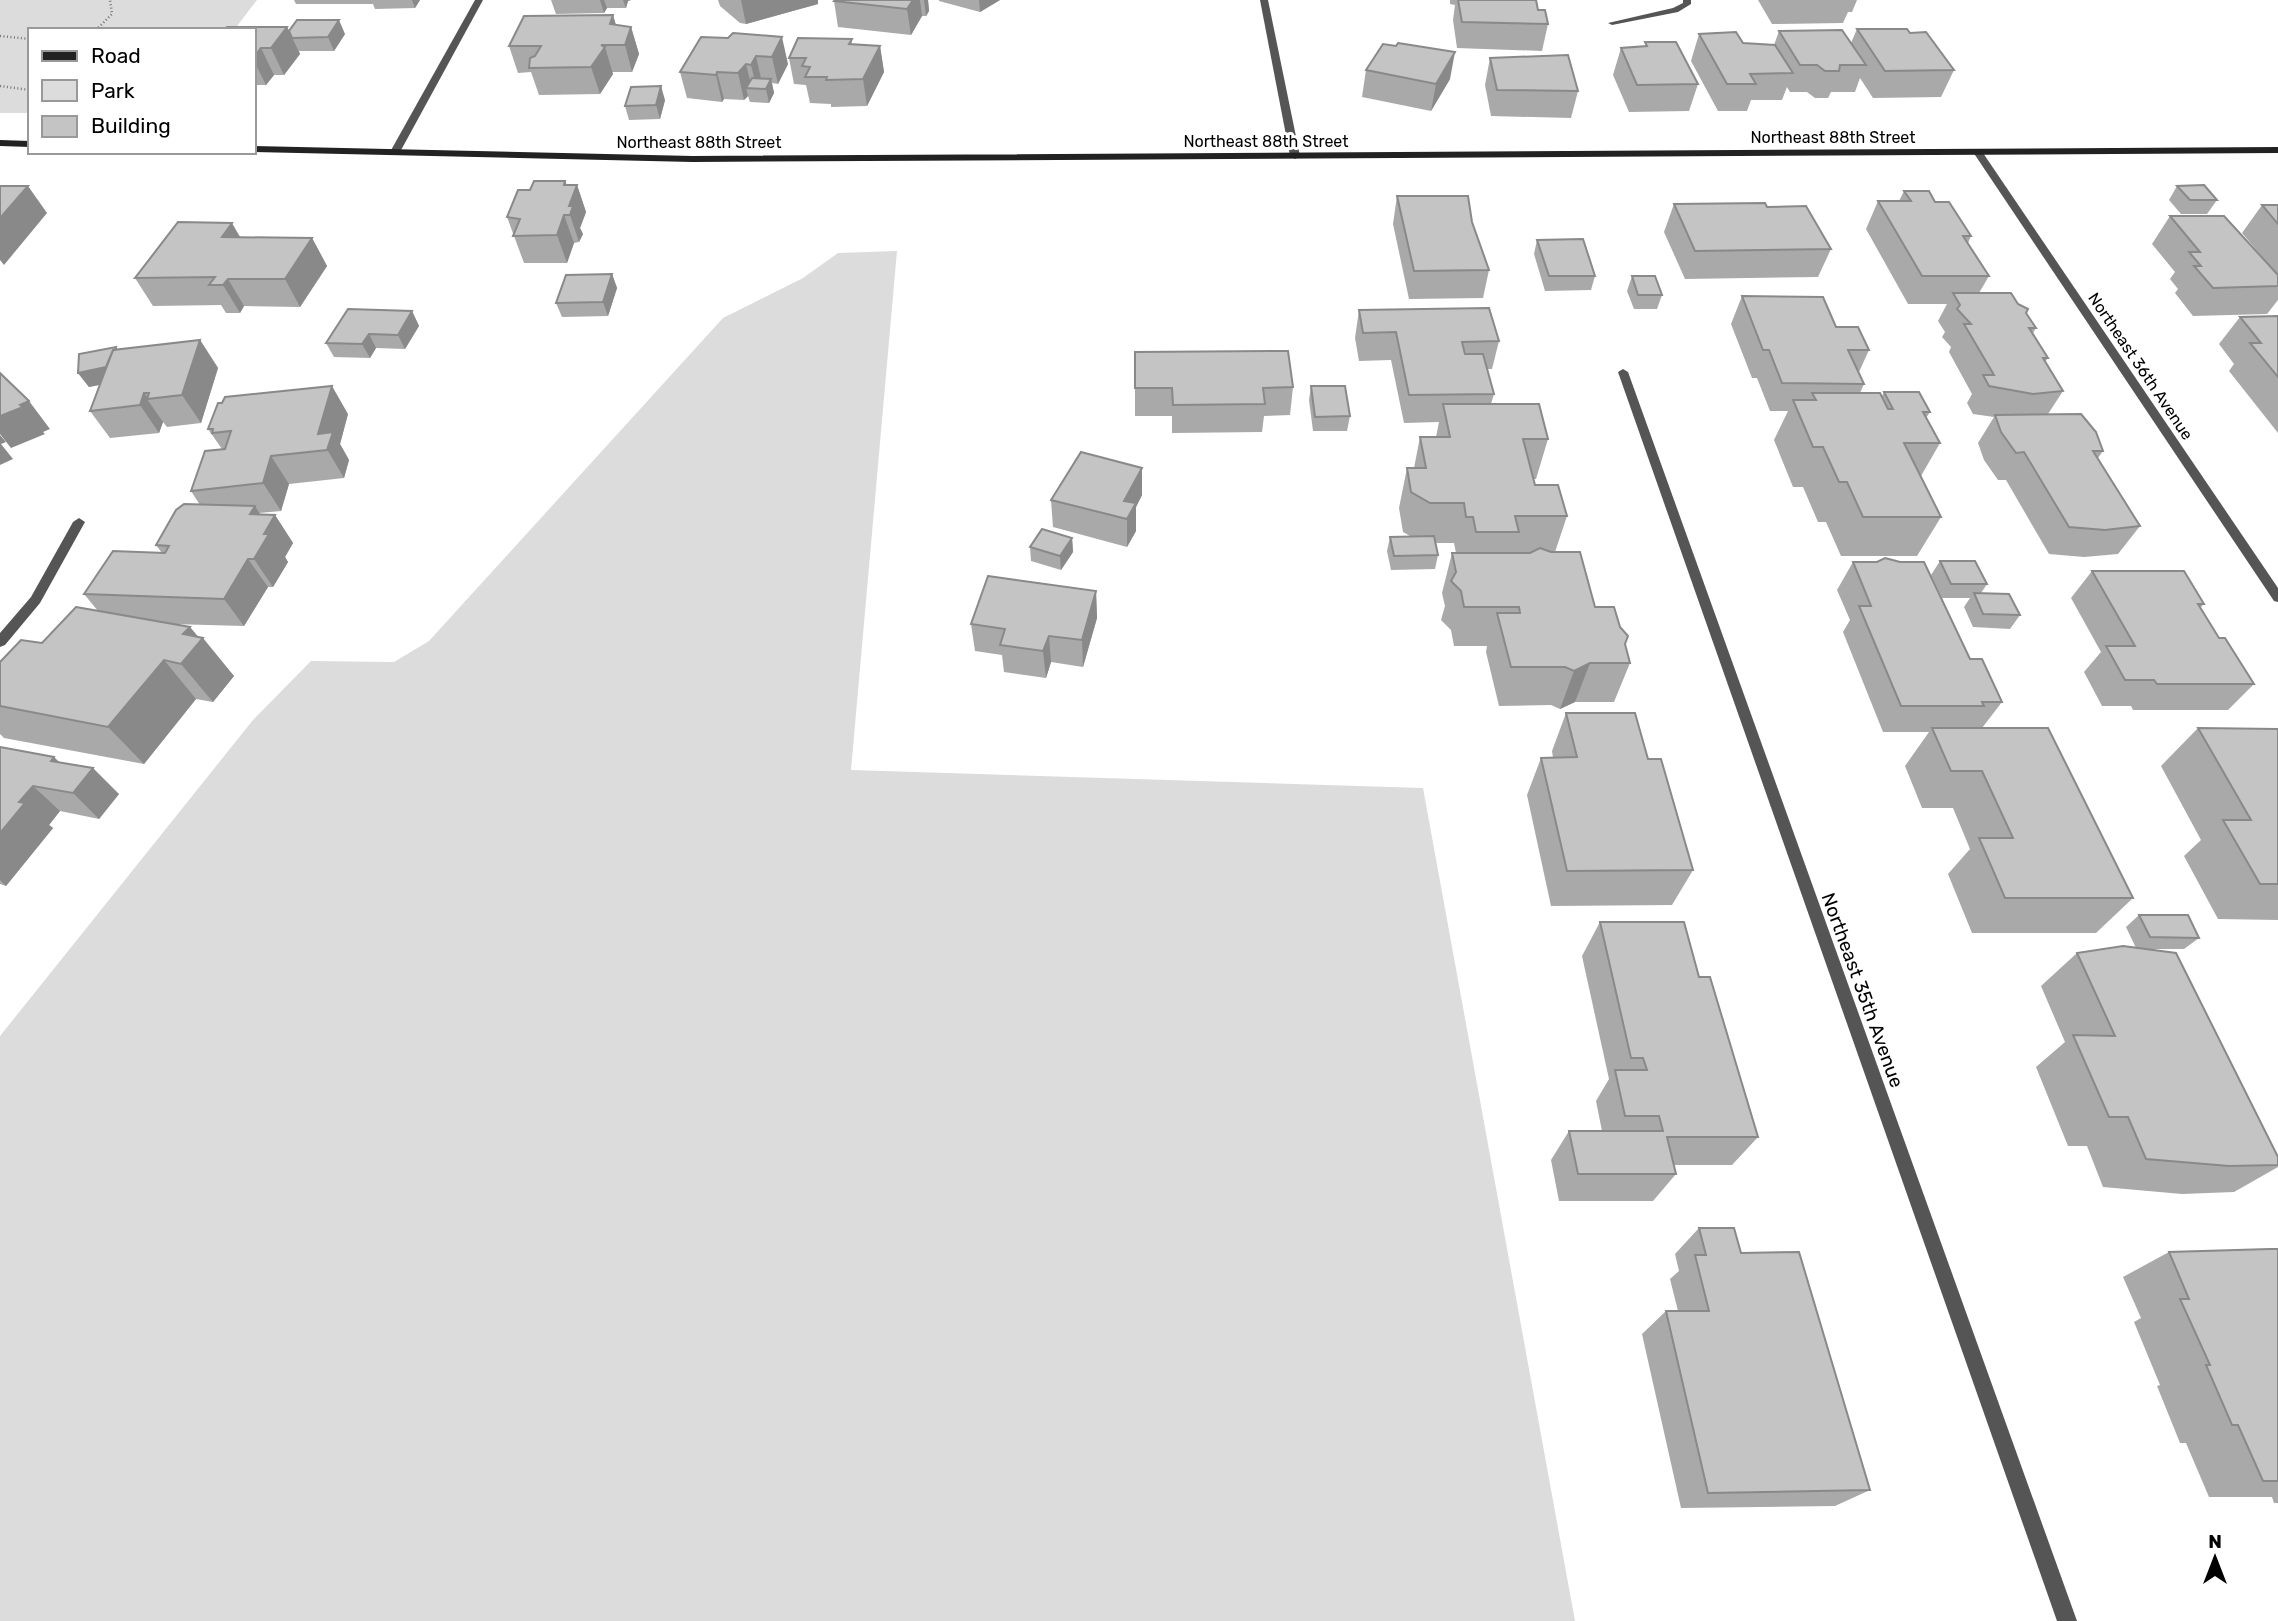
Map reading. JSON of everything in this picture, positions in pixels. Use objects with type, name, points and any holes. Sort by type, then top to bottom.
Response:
[{"type":"street","points":[[396,152],[479,0]]},
{"type":"street","points":[[1265,0],[1295,156]]},
{"type":"street","points":[[1612,23],[1675,10],[1687,4],[1687,0]]},
{"type":"street","points":[[0,143],[28,144]]},
{"type":"street","name":"Northeast 88th Street","points":[[256,149],[693,159],[2278,150]]},
{"type":"street","name":"Northeast 36th Avenue","points":[[1978,152],[2278,598]]},
{"type":"street","name":"Northeast 35th Avenue","points":[[1623,372],[2067,1621]]},
{"type":"street","points":[[0,642],[36,600],[79,522]]},
{"type":"path","points":[[98,28],[111,14],[110,0]]},
{"type":"path","points":[[0,36],[28,39]]},
{"type":"path","points":[[0,86],[28,90]]},
{"type":"green space","points":[[0,0],[257,0],[236,28],[28,28],[28,113],[0,113]]},
{"type":"green space","points":[[897,251],[851,770],[1423,788],[1575,1621],[0,1621],[0,1036],[253,720],[311,661],[394,662],[429,641],[723,318],[803,278],[838,253]]},
{"type":"building","points":[[835,0],[913,0],[907,9]]},
{"type":"building","points":[[1458,0],[1536,0],[1538,10],[1545,10],[1548,24],[1462,22]]},
{"type":"building","points":[[613,15],[610,24],[631,27],[625,45],[601,45],[605,47],[591,67],[529,68],[530,58],[535,56],[541,46],[509,46],[524,16]]},
{"type":"building","points":[[297,20],[339,20],[328,37],[292,38],[289,31]]},
{"type":"building","points":[[287,27],[271,48],[261,48],[256,54],[256,28],[226,28]]},
{"type":"building","points":[[1857,29],[1907,29],[1910,33],[1926,32],[1954,70],[1885,71]]},
{"type":"building","points":[[1842,30],[1866,65],[1840,65],[1839,71],[1825,71],[1817,65],[1800,65],[1779,31]]},
{"type":"building","points":[[1736,32],[1743,43],[1775,45],[1793,73],[1750,74],[1756,84],[1727,84],[1699,34]]},
{"type":"building","points":[[733,33],[782,37],[772,57],[756,56],[751,65],[746,64],[738,73],[717,72],[716,75],[680,72],[701,37],[728,38]]},
{"type":"building","points":[[798,38],[852,39],[849,44],[880,46],[863,79],[826,80],[827,77],[805,77],[810,67],[802,66],[806,58],[789,58]]},
{"type":"building","points":[[1645,42],[1676,42],[1698,84],[1637,85],[1621,48],[1647,46]]},
{"type":"building","points":[[1398,43],[1455,52],[1436,84],[1366,70],[1383,44],[1396,46]]},
{"type":"building","points":[[1568,55],[1578,91],[1497,90],[1490,58]]},
{"type":"building","points":[[752,78],[771,79],[766,89],[746,88]]},
{"type":"building","points":[[661,86],[656,105],[625,106],[631,87]]},
{"type":"building","points":[[534,181],[565,181],[564,185],[577,185],[569,206],[573,206],[570,215],[564,215],[557,235],[513,236],[520,219],[507,217],[518,190],[530,190]]},
{"type":"building","points":[[2204,185],[2217,200],[2190,200],[2177,186]]},
{"type":"building","points":[[0,186],[28,186],[0,218]]},
{"type":"building","points":[[1904,191],[1929,191],[1935,202],[1949,202],[1971,236],[1963,236],[1989,276],[1922,276],[1878,201],[1911,201]]},
{"type":"building","points":[[1397,196],[1468,196],[1472,222],[1489,270],[1414,271]]},
{"type":"building","points":[[1765,203],[1767,207],[1806,206],[1831,249],[1695,251],[1674,204]]},
{"type":"building","points":[[2262,205],[2278,205],[2278,224]]},
{"type":"building","points":[[2170,216],[2224,216],[2278,275],[2278,286],[2213,288],[2194,266],[2201,266],[2189,252],[2200,252]]},
{"type":"building","points":[[178,222],[232,223],[222,237],[312,238],[285,279],[228,279],[223,285],[209,285],[215,277],[135,278]]},
{"type":"building","points":[[1583,239],[1595,276],[1549,276],[1537,240]]},
{"type":"building","points":[[612,274],[603,302],[556,303],[566,275]]},
{"type":"building","points":[[1632,276],[1655,276],[1662,295],[1638,295]]},
{"type":"building","points":[[1953,293],[2011,293],[2018,304],[2028,309],[2026,313],[2036,328],[2029,328],[2048,358],[2043,358],[2063,391],[2033,394],[1989,386],[1983,375],[1994,375],[1964,324],[1971,324],[1957,309],[1960,305]]},
{"type":"building","points":[[1742,296],[1823,297],[1836,327],[1858,327],[1869,350],[1848,350],[1864,384],[1782,383],[1769,350],[1763,350]]},
{"type":"building","points":[[1489,308],[1499,341],[1462,342],[1465,354],[1483,354],[1494,394],[1409,395],[1396,332],[1363,333],[1359,310]]},
{"type":"building","points":[[348,309],[412,311],[398,335],[369,334],[362,344],[326,343]]},
{"type":"building","points":[[2278,316],[2278,377],[2250,343],[2261,343],[2240,317]]},
{"type":"building","points":[[200,340],[182,395],[147,399],[149,393],[144,393],[140,405],[90,411],[113,350]]},
{"type":"building","points":[[116,347],[106,367],[78,373],[79,354]]},
{"type":"building","points":[[1288,351],[1293,387],[1263,388],[1265,404],[1173,405],[1172,388],[1135,388],[1135,352]]},
{"type":"building","points":[[0,373],[29,401],[20,405],[23,407],[0,416]]},
{"type":"building","points":[[332,386],[318,434],[333,432],[327,450],[271,456],[263,483],[191,491],[205,451],[225,449],[231,431],[212,433],[213,429],[208,429],[218,403],[222,403],[225,397]]},
{"type":"building","points":[[1311,386],[1345,386],[1350,416],[1315,417]]},
{"type":"building","points":[[1884,392],[1919,392],[1930,412],[1923,412],[1940,443],[1904,443],[1941,517],[1863,517],[1847,482],[1839,482],[1823,447],[1813,447],[1793,400],[1816,400],[1812,393],[1880,393],[1888,409],[1893,409]]},
{"type":"building","points":[[1443,404],[1539,404],[1548,439],[1523,439],[1535,485],[1558,485],[1567,516],[1515,516],[1519,532],[1476,532],[1473,517],[1466,517],[1464,503],[1430,503],[1411,492],[1407,468],[1426,468],[1420,437],[1450,437]]},
{"type":"building","points":[[2081,414],[2096,432],[2103,451],[2093,451],[2140,526],[2105,530],[2069,527],[2024,452],[2016,453],[2001,432],[1995,415]]},
{"type":"building","points":[[1081,452],[1142,468],[1124,501],[1136,503],[1127,519],[1051,500]]},
{"type":"building","points":[[184,504],[255,506],[250,514],[275,515],[264,534],[269,534],[254,559],[248,559],[224,599],[84,594],[113,551],[165,553],[169,546],[156,545],[176,510]]},
{"type":"building","points":[[1042,529],[1072,538],[1060,556],[1030,547]]},
{"type":"building","points":[[1434,536],[1438,555],[1394,556],[1390,537]]},
{"type":"building","points":[[1540,548],[1551,552],[1580,552],[1595,607],[1614,607],[1620,627],[1628,636],[1625,644],[1630,663],[1590,663],[1574,671],[1565,667],[1511,667],[1497,613],[1520,613],[1519,607],[1464,607],[1461,591],[1451,581],[1456,572],[1452,553],[1530,553]]},
{"type":"building","points":[[1885,558],[1900,562],[1924,562],[1970,659],[1982,659],[2002,702],[1982,702],[1984,706],[1901,706],[1859,606],[1871,606],[1853,562],[1877,562]]},
{"type":"building","points":[[1940,561],[1975,561],[1987,584],[1951,584]]},
{"type":"building","points":[[2092,571],[2184,571],[2204,604],[2198,604],[2219,638],[2225,638],[2254,684],[2157,684],[2154,680],[2125,680],[2106,646],[2135,646]]},
{"type":"building","points":[[988,576],[1096,591],[1082,640],[1049,636],[1043,651],[1000,645],[1005,629],[971,624]]},
{"type":"building","points":[[1974,593],[2009,594],[2020,615],[1983,614]]},
{"type":"building","points":[[76,607],[190,627],[183,634],[203,638],[181,664],[164,660],[108,727],[0,706],[0,662],[21,640],[42,643]]},
{"type":"building","points":[[1566,713],[1635,713],[1648,759],[1661,759],[1693,870],[1567,871],[1541,758],[1577,757]]},
{"type":"building","points":[[1932,728],[2048,728],[2133,898],[2005,898],[1979,838],[2013,838],[1982,771],[1951,771]]},
{"type":"building","points":[[2198,728],[2278,729],[2278,884],[2260,884],[2223,820],[2251,820]]},
{"type":"building","points":[[0,747],[54,757],[51,761],[93,768],[73,793],[33,786],[19,802],[25,803],[0,833]]},
{"type":"building","points":[[2139,915],[2188,915],[2199,938],[2150,937]]},
{"type":"building","points":[[1600,922],[1684,922],[1699,977],[1710,977],[1758,1137],[1667,1137],[1676,1174],[1578,1174],[1569,1131],[1663,1131],[1659,1116],[1625,1116],[1615,1070],[1647,1070],[1643,1058],[1631,1058]]},
{"type":"building","points":[[2123,946],[2176,953],[2278,1157],[2278,1165],[2229,1166],[2146,1159],[2128,1117],[2109,1117],[2073,1035],[2115,1036],[2077,953]]},
{"type":"building","points":[[1699,1228],[1734,1228],[1741,1253],[1799,1252],[1870,1490],[1708,1493],[1666,1311],[1709,1311],[1695,1255],[1706,1255]]},
{"type":"building","points":[[2278,1249],[2278,1481],[2263,1481],[2238,1425],[2232,1425],[2206,1365],[2210,1365],[2180,1299],[2189,1299],[2169,1252]]}]
